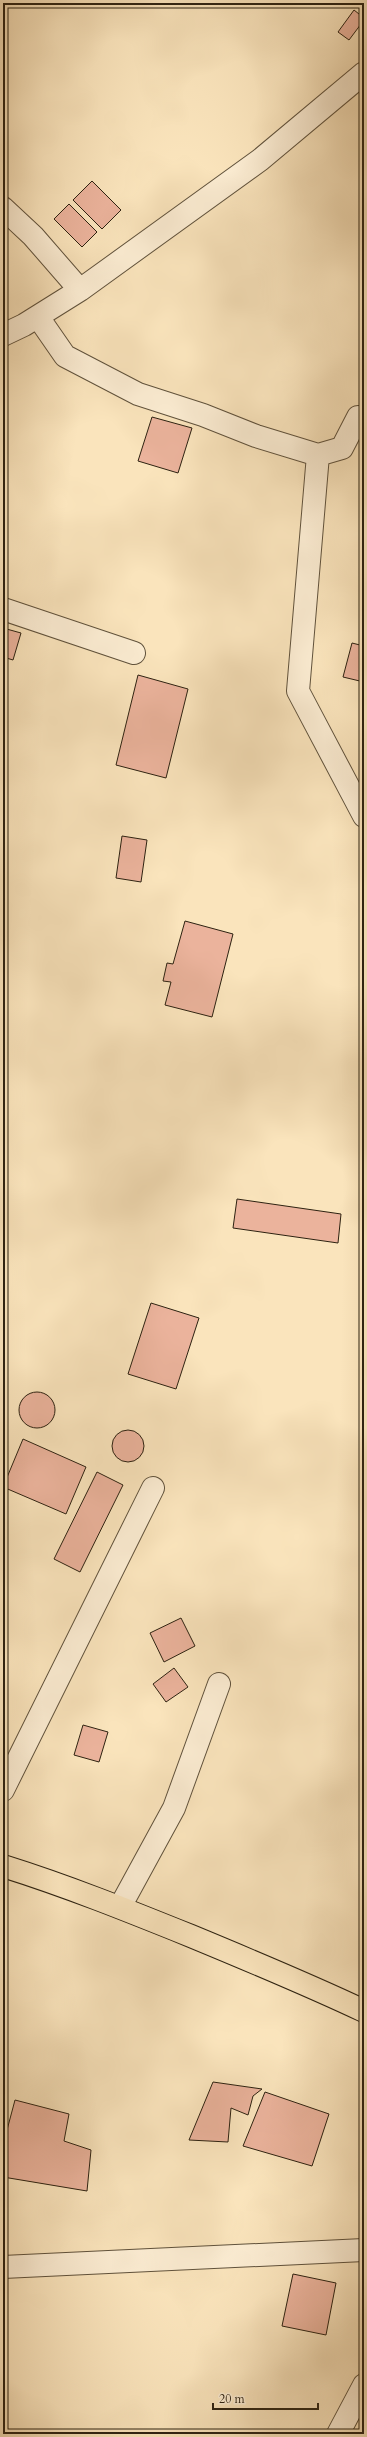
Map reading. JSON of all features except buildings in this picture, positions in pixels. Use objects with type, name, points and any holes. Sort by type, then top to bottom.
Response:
[{"type":"highway","points":[[3,1866],[48,1880],[120,1907],[308,1984],[364,2011]]},
{"type":"street","points":[[3,335],[38,316],[80,290],[260,160],[364,73]]},
{"type":"street","points":[[3,208],[33,236],[80,290]]},
{"type":"street","points":[[38,316],[64,356],[138,394],[203,415],[256,436],[318,456],[342,448],[358,417]]},
{"type":"street","points":[[318,456],[298,691],[364,816]]},
{"type":"street","points":[[3,609],[134,653]]},
{"type":"street","points":[[3,1790],[153,1488]]},
{"type":"street","points":[[120,1907],[174,1808],[219,1684]]},
{"type":"street","points":[[3,2267],[364,2250]]},
{"type":"street","points":[[338,2434],[364,2385]]}]
